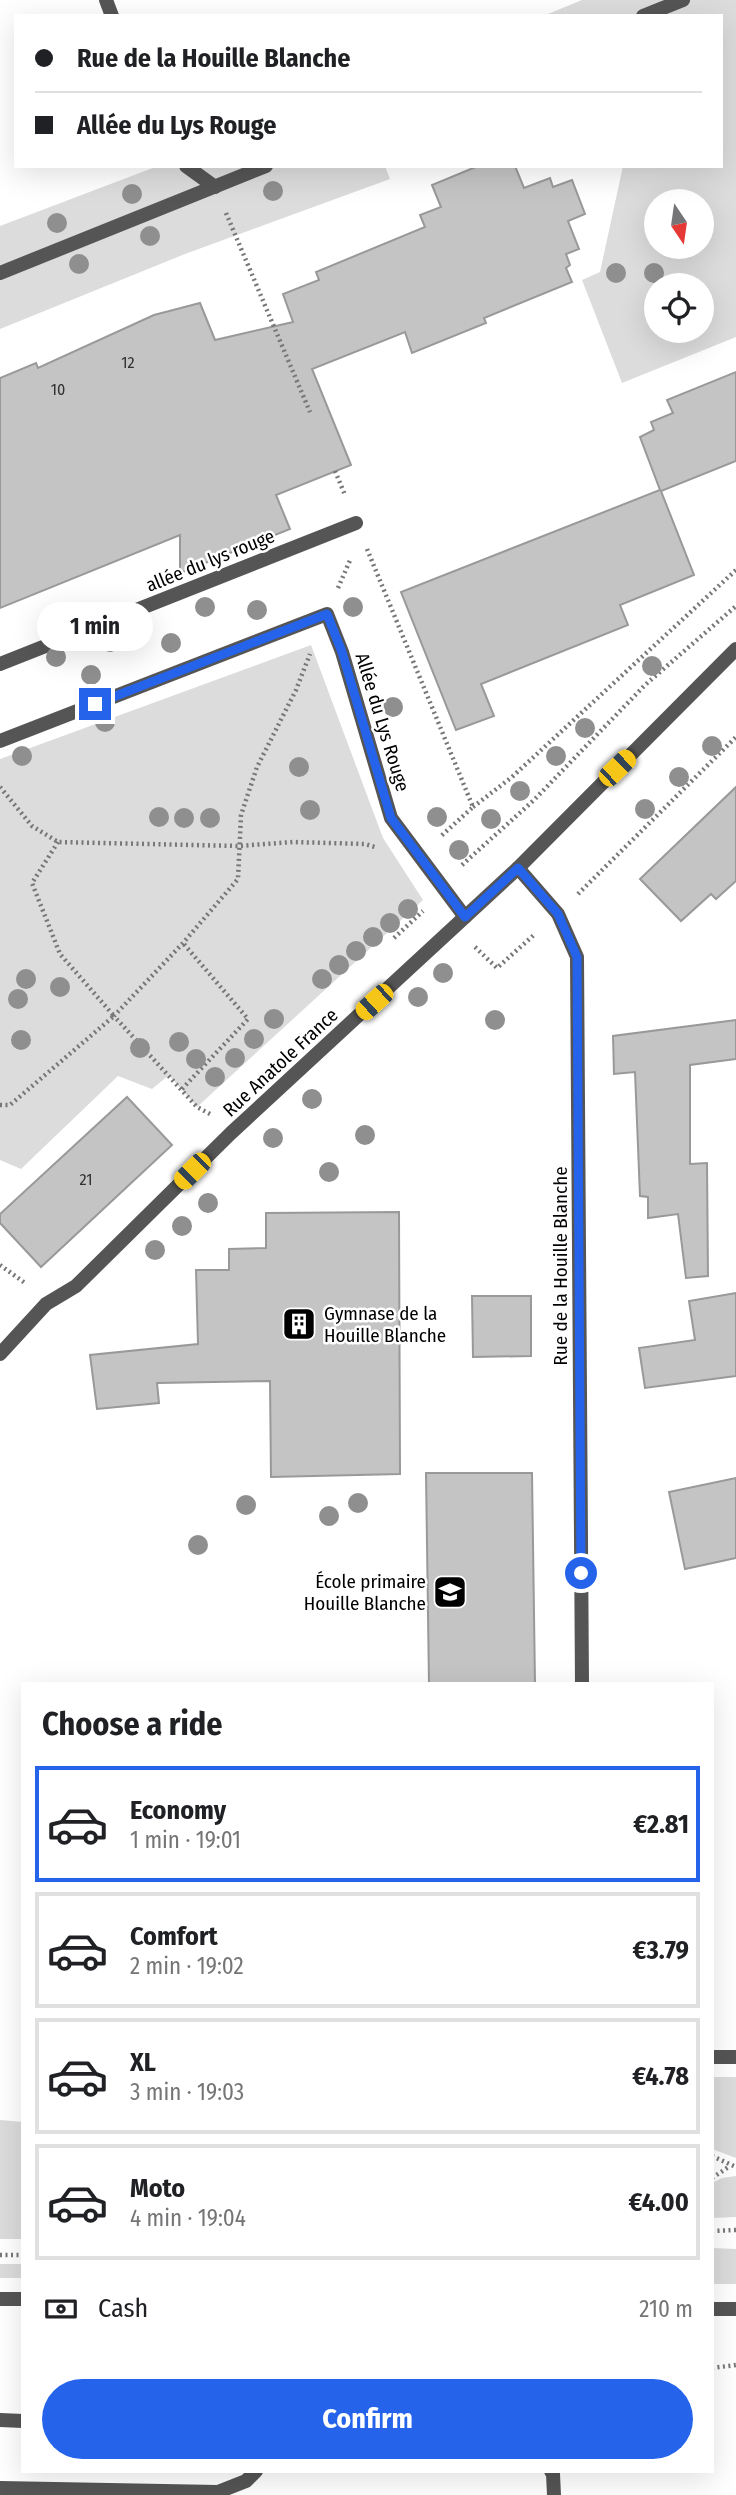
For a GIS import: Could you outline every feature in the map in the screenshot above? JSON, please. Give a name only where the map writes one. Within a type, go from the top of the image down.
[{"type":"street","points":[[648,14],[682,0]]},
{"type":"street","points":[[189,168],[215,187]]},
{"type":"street","points":[[0,273],[261,168]]},
{"type":"street","name":"allée du lys rouge","points":[[0,664],[358,529]]},
{"type":"street","points":[[0,741],[327,614]]},
{"type":"street","name":"Allée du Lys Rouge","points":[[327,614],[342,652],[391,818],[419,856],[460,922]]},
{"type":"street","name":"Rue Anatole France","points":[[0,1354],[46,1304],[76,1286],[231,1133],[518,868],[736,649]]},
{"type":"street","name":"Rue de la Houille Blanche","points":[[518,868],[558,914],[577,957],[582,1682]]},
{"type":"street","points":[[714,2057],[736,2057]]},
{"type":"street","points":[[0,2299],[21,2299]]},
{"type":"street","points":[[714,2309],[736,2309]]},
{"type":"street","points":[[0,2420],[21,2421]]},
{"type":"street","points":[[0,2488],[218,2492],[246,2481],[254,2473]]},
{"type":"street","points":[[552,2473],[554,2495]]},
{"type":"path","points":[[215,187],[310,412]]},
{"type":"path","points":[[335,471],[473,807]]},
{"type":"path","points":[[0,1105],[10,1105],[114,1016],[183,943],[238,879],[241,815],[257,767],[296,690],[358,529]]},
{"type":"path","points":[[419,856],[473,807],[512,777],[736,570]]},
{"type":"path","points":[[460,922],[497,968],[558,914],[736,737]]},
{"type":"path","points":[[0,787],[32,826],[58,842],[238,846],[293,842],[365,844],[386,850]]},
{"type":"path","points":[[58,842],[32,883],[60,954],[197,1107],[231,1133]]},
{"type":"path","points":[[182,1089],[248,1019],[183,943]]},
{"type":"path","points":[[714,2157],[734,2166]]},
{"type":"path","points":[[714,2177],[734,2166]]},
{"type":"path","points":[[714,2231],[736,2230]]},
{"type":"path","points":[[0,2255],[21,2255]]},
{"type":"path","points":[[714,2368],[736,2365]]},
{"type":"shaded area","points":[[582,0],[736,0],[736,337],[622,383],[582,280],[600,272],[623,168],[723,168],[723,14],[548,14]]},
{"type":"shaded area","points":[[153,168],[386,168],[390,179],[185,254],[0,329],[0,226]]},
{"type":"shaded area","points":[[311,645],[383,838],[423,900],[197,1107],[169,1075],[152,1089],[118,1076],[21,1169],[0,1160],[0,759]]},
{"type":"shaded area","points":[[714,2077],[736,2077],[736,2158],[714,2150]]},
{"type":"shaded area","points":[[0,2120],[21,2122],[21,2239],[0,2239]]},
{"type":"shaded area","points":[[736,2176],[736,2217],[714,2218],[714,2182]]},
{"type":"shaded area","points":[[714,2248],[736,2249],[736,2284],[714,2284]]},
{"type":"shaded area","points":[[0,2264],[21,2264],[21,2278],[0,2278]]},
{"type":"building","points":[[473,168],[516,168],[524,188],[550,178],[553,187],[572,180],[585,214],[568,221],[579,249],[566,254],[570,265],[566,268],[572,282],[484,318],[486,323],[412,353],[405,332],[312,369],[351,465],[276,495],[290,529],[180,573],[180,535],[0,608],[0,378],[36,363],[38,368],[154,315],[200,303],[215,340],[293,322],[283,294],[319,280],[316,272],[425,227],[420,215],[441,207],[432,185]]},
{"type":"building","points":[[736,372],[736,461],[661,491],[694,575],[620,605],[628,625],[481,684],[494,716],[456,730],[401,592],[660,490],[640,437],[654,430],[651,422],[673,413],[667,400]]},
{"type":"building","points":[[736,787],[736,881],[716,899],[711,894],[681,921],[640,879]]},
{"type":"building","points":[[736,1020],[736,1059],[690,1065],[690,1164],[707,1163],[708,1276],[686,1278],[678,1214],[648,1218],[648,1197],[640,1196],[635,1072],[614,1074],[613,1036]]},
{"type":"building","points":[[127,1097],[172,1145],[41,1267],[0,1223],[0,1214]]},
{"type":"building","name":"Gymnase de la Houille Blanche","points":[[399,1212],[400,1474],[271,1477],[270,1381],[157,1383],[159,1403],[97,1409],[90,1355],[198,1344],[196,1270],[229,1270],[229,1249],[266,1248],[266,1213]]},
{"type":"building","points":[[736,1293],[736,1376],[645,1388],[639,1348],[695,1340],[689,1301]]},
{"type":"building","points":[[472,1296],[531,1296],[531,1356],[473,1357]]},
{"type":"building","points":[[426,1473],[532,1473],[535,1682],[429,1682]]},
{"type":"building","points":[[736,1478],[736,1558],[685,1569],[669,1492]]},
{"type":"place","name":"Gymnase de la Houille Blanche","points":[[299,1324]]},
{"type":"place","name":"École primaire Houille Blanche","points":[[450,1592]]},
{"type":"route","points":[[95,704],[327,614],[342,652],[391,818],[447,894],[465,917],[518,868],[558,914],[577,957],[581,1573]]}]
